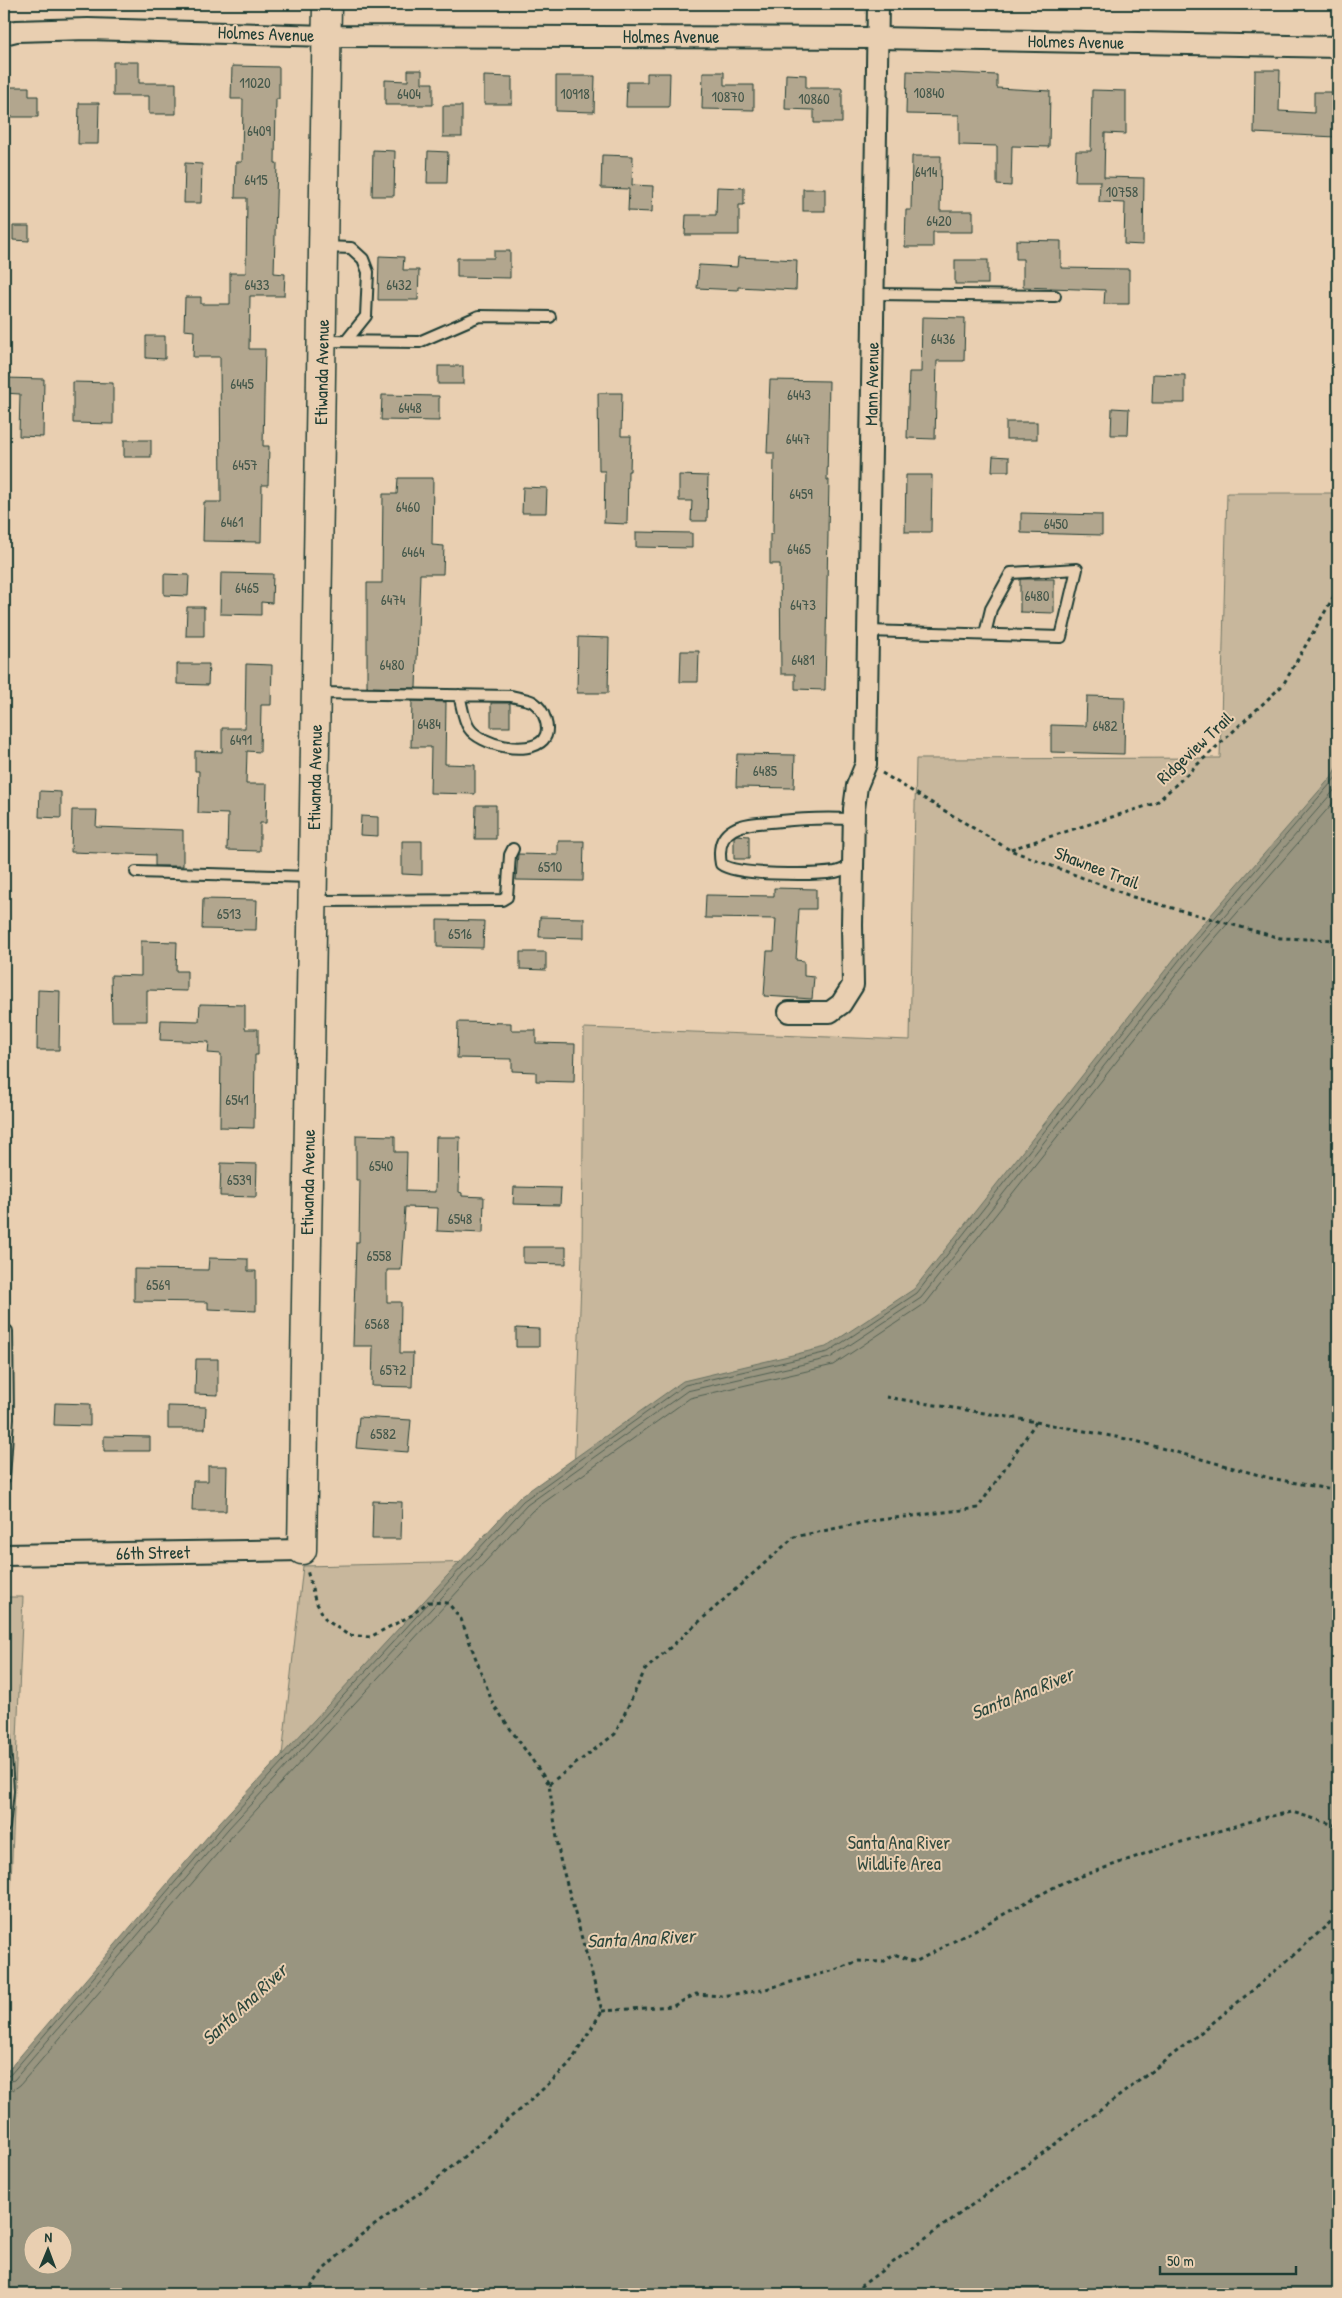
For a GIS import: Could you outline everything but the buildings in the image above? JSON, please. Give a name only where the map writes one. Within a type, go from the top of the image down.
[{"type":"street","name":"Etiwanda Avenue","points":[[302,1550],[316,692],[334,341],[324,247],[327,4]]},
{"type":"street","name":"Mann Avenue","points":[[866,764],[878,4]]},
{"type":"street","name":"Holmes Avenue","points":[[4,34],[16,31],[88,29],[327,36],[878,38],[1338,48]]},
{"type":"street","points":[[789,1012],[830,1012],[842,1004],[853,985],[854,819],[857,786],[866,764]]},
{"type":"street","name":"66th Street","points":[[4,1556],[302,1550]]},
{"type":"lane","points":[[324,247],[352,248],[363,259],[368,272],[366,316],[334,341]]},
{"type":"lane","points":[[874,294],[1055,296]]},
{"type":"lane","points":[[334,341],[419,342],[479,316],[550,317]]},
{"type":"lane","points":[[868,631],[1061,637],[1077,569],[1011,573],[991,609],[985,634]]},
{"type":"lane","points":[[316,692],[511,696],[534,702],[543,714],[547,729],[543,740],[530,747],[500,746],[482,740],[469,728],[459,695]]},
{"type":"lane","points":[[853,865],[838,872],[812,874],[742,871],[727,868],[721,864],[719,853],[723,839],[733,829],[752,822],[806,818],[854,819]]},
{"type":"lane","points":[[136,872],[313,889],[502,900],[507,897],[510,854],[513,848]]},
{"type":"lane","points":[[4,1479],[8,1418],[7,1330]]},
{"type":"lane","points":[[4,1728],[8,1791],[4,1827]]},
{"type":"path","name":"Ridgeview Trail","points":[[1010,850],[1156,803],[1283,685],[1338,589]]},
{"type":"path","name":"Shawnee Trail","points":[[866,764],[1010,850],[1133,897],[1280,938],[1338,940]]},
{"type":"path","points":[[886,1397],[1132,1440],[1270,1478],[1338,1491]]},
{"type":"path","points":[[549,1784],[615,1734],[645,1670],[794,1537],[871,1521],[978,1508],[1036,1422]]},
{"type":"path","points":[[302,1550],[316,1600],[326,1620],[348,1635],[370,1636],[412,1615],[428,1602],[448,1603],[462,1619],[493,1704],[549,1784],[560,1859],[602,2011],[569,2065],[531,2100],[430,2184],[361,2235],[324,2269],[306,2294]]},
{"type":"path","points":[[602,2011],[673,2006],[696,1994],[722,1996],[762,1990],[835,1970],[858,1960],[883,1962],[894,1954],[915,1962],[1062,1883],[1161,1848],[1262,1818],[1292,1812],[1338,1826]]},
{"type":"path","points":[[856,2294],[861,2286],[1125,2092],[1273,1975],[1336,1917]]},
{"type":"green space","name":"Santa Ana River","points":[[1227,493],[1338,493],[1338,2294],[88,2294],[240,2135],[303,1566],[571,1560],[582,1253],[584,1028],[910,1040],[916,759],[1220,758]]},
{"type":"green space","points":[[4,1597],[23,1597],[4,2047]]},
{"type":"water","name":"Santa Ana River","points":[[1338,764],[1338,2294],[4,2294],[4,2075],[220,1822],[520,1497],[683,1381],[826,1347],[914,1289],[1189,940],[1332,776]]},
{"type":"park label","name":"Santa Ana River Wildlife Area","points":[[899,1854]]}]
